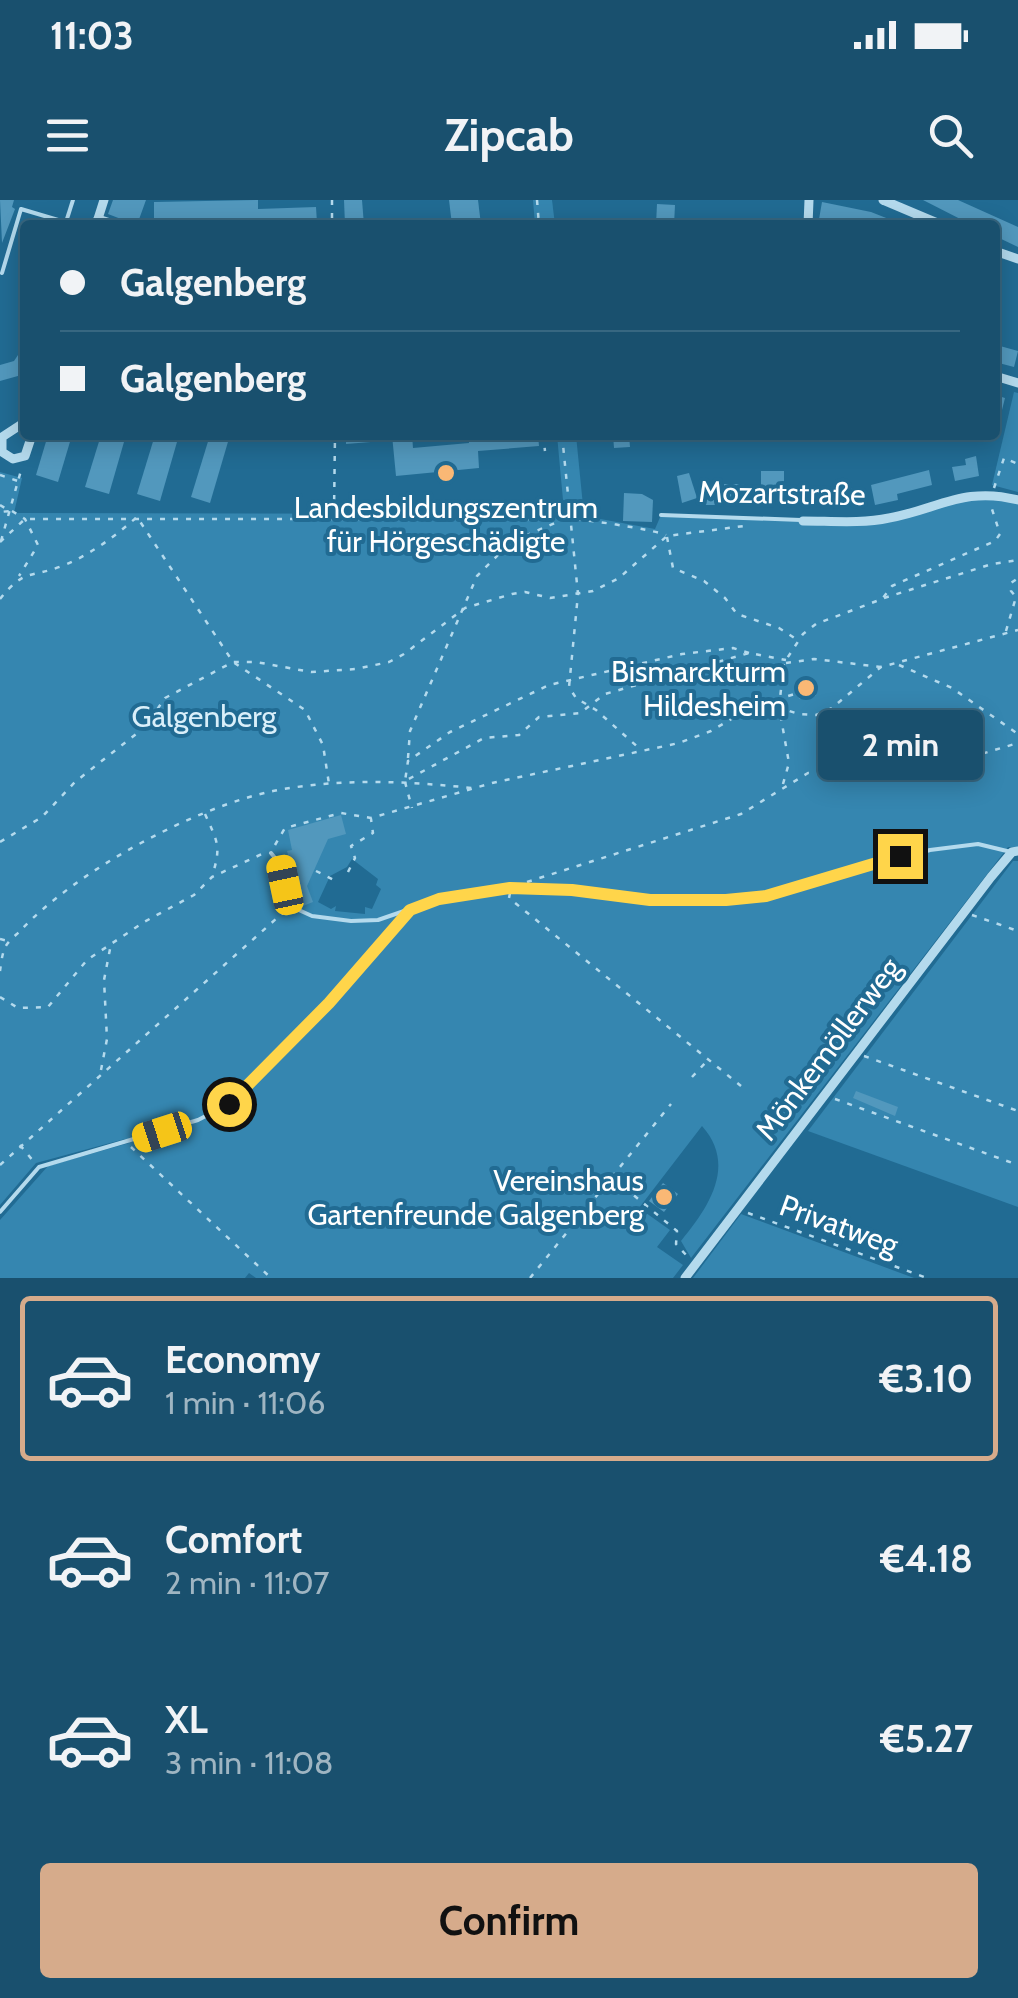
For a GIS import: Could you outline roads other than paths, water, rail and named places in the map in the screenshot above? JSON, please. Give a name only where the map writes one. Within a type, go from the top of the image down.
[{"type":"street","points":[[883,200],[930,220]]},
{"type":"street","points":[[20,425],[8,431],[0,444],[7,457],[25,456],[30,440]]},
{"type":"street","name":"Mozartstraße","points":[[803,521],[876,521],[938,502],[993,493],[1018,500]]},
{"type":"street","name":"Mönkemöllerweg","points":[[685,1278],[963,912],[1015,852]]},
{"type":"lane","points":[[2,273],[22,209],[59,220]]},
{"type":"lane","name":"Mozartstraße","points":[[661,515],[803,521]]},
{"type":"lane","points":[[271,853],[280,864],[290,906],[312,916],[352,922],[378,920],[439,899],[510,888],[572,890],[650,900],[766,896],[930,850],[978,844],[1015,852]]},
{"type":"lane","points":[[0,1212],[39,1168],[198,1120],[229,1104],[329,1003],[410,910]]},
{"type":"place","name":"Landesbildungszentrum für Hörgeschädigte","points":[[446,473]]},
{"type":"place","name":"Bismarckturm Hildesheim","points":[[806,688]]},
{"type":"place","name":"Vereinshaus Gartenfreunde Galgenberg","points":[[664,1197]]},
{"type":"park label","name":"Galgenberg","points":[[204,716]]}]
